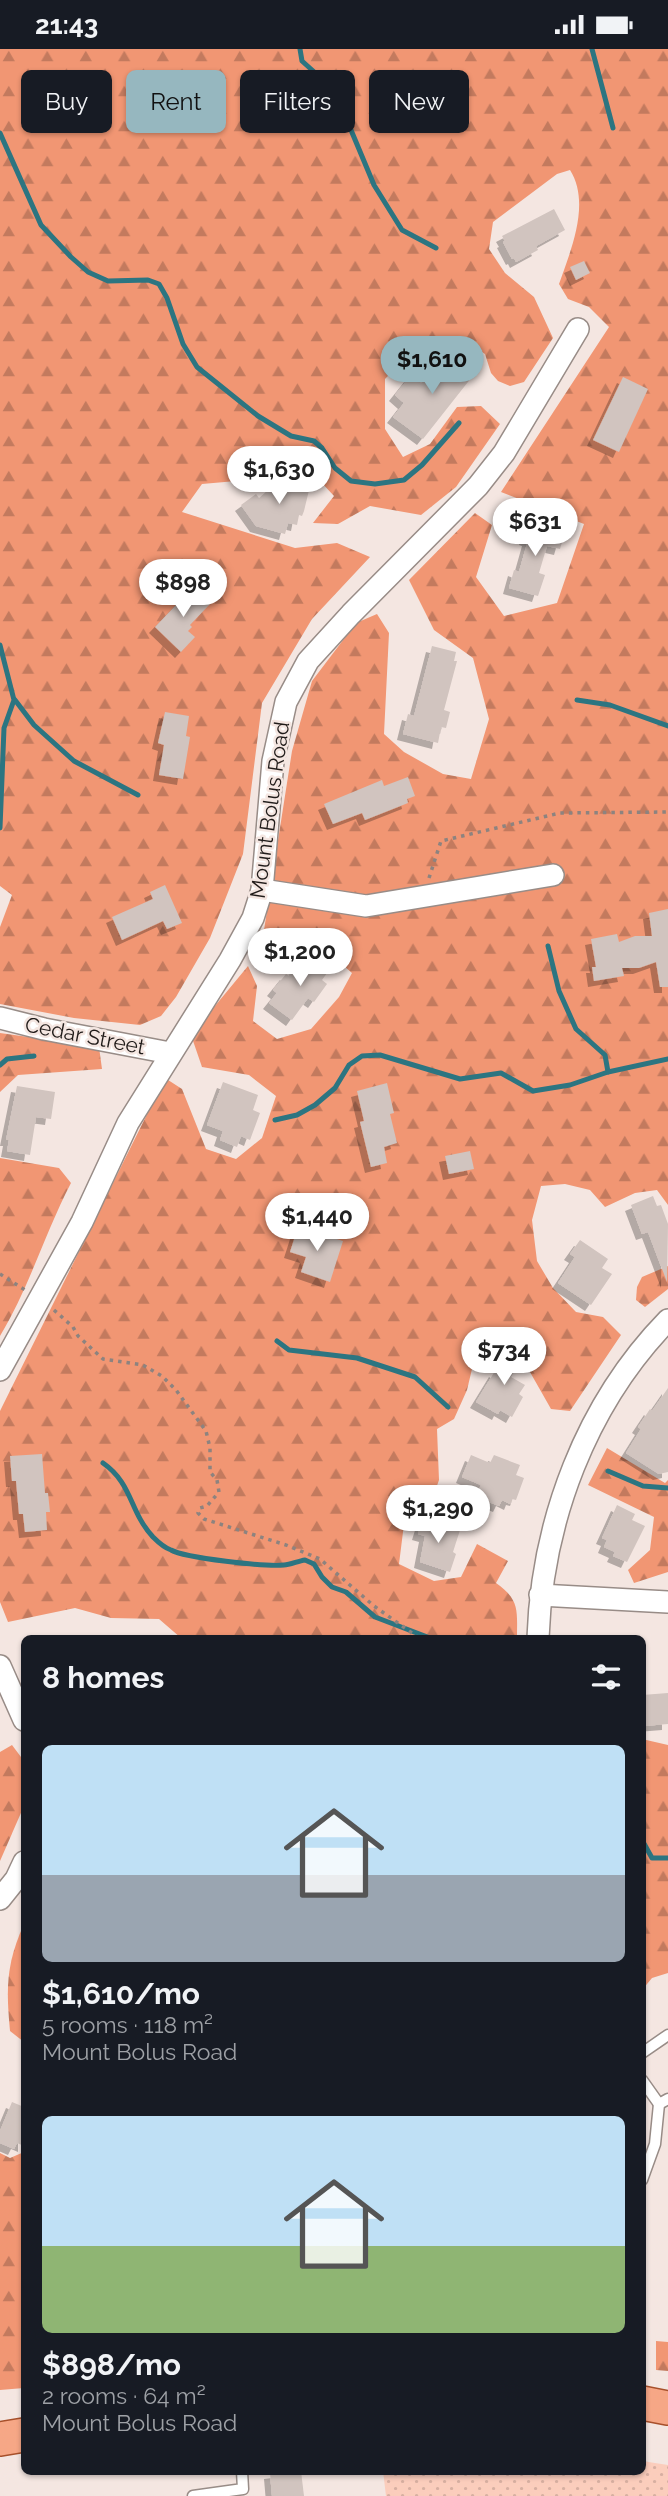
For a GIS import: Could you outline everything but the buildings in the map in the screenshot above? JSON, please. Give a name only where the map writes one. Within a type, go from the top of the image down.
[{"type":"main road","points":[[646,2404],[668,2407]]},
{"type":"main road","points":[[0,2439],[21,2436]]},
{"type":"street","name":"Mount Bolus Road","points":[[0,1370],[82,1222],[128,1123],[236,950],[253,918],[262,890],[273,761],[286,702],[308,661],[478,486],[503,453],[579,329]]},
{"type":"street","points":[[262,890],[366,906],[553,875]]},
{"type":"street","name":"Cedar Street","points":[[0,1018],[170,1053]]},
{"type":"street","points":[[538,1635],[540,1595],[548,1545],[562,1498],[581,1450],[611,1391],[653,1335],[668,1320]]},
{"type":"street","points":[[540,1595],[668,1602]]},
{"type":"street","points":[[0,1666],[21,1713]]},
{"type":"street","points":[[0,1899],[16,1879],[21,1868]]},
{"type":"lane","points":[[646,2050],[668,2035]]},
{"type":"lane","points":[[646,2084],[664,2102],[655,2144],[646,2169]]},
{"type":"lane","points":[[655,2144],[668,2148]]},
{"type":"lane","points":[[193,2496],[243,2489],[242,2475]]},
{"type":"path","points":[[423,897],[441,841],[560,813],[668,813]]},
{"type":"path","points":[[0,1274],[40,1299],[73,1327],[78,1336],[103,1359],[143,1365],[162,1375],[182,1396],[201,1422],[210,1448],[210,1472],[219,1486],[219,1492],[207,1506],[200,1508],[198,1513],[204,1519],[286,1545],[320,1559],[374,1606],[415,1635]]},
{"type":"green space","points":[[0,49],[668,49],[668,1205],[657,1190],[635,1193],[605,1207],[590,1190],[565,1184],[541,1186],[532,1220],[537,1261],[553,1288],[576,1312],[603,1317],[621,1335],[570,1411],[551,1409],[526,1365],[503,1343],[477,1348],[467,1390],[454,1419],[437,1429],[439,1480],[431,1503],[405,1516],[399,1564],[434,1581],[461,1577],[477,1544],[508,1561],[496,1583],[516,1606],[517,1635],[178,1635],[159,1619],[111,1618],[75,1608],[8,1622],[0,1602],[0,1411],[165,1078],[182,1089],[206,1149],[236,1159],[262,1138],[276,1096],[249,1075],[202,1067],[191,1035],[248,966],[257,986],[253,1021],[277,1039],[311,1029],[339,997],[352,973],[316,942],[264,930],[292,751],[312,681],[356,623],[377,614],[389,633],[384,734],[404,752],[443,774],[471,779],[489,719],[473,658],[434,630],[409,580],[475,513],[492,525],[476,577],[504,616],[557,603],[584,524],[501,492],[609,327],[589,307],[568,299],[559,284],[569,256],[579,212],[576,183],[570,170],[557,174],[493,222],[489,249],[505,273],[534,297],[553,338],[524,382],[510,386],[498,381],[491,373],[485,354],[466,341],[442,344],[408,355],[385,379],[385,429],[403,457],[430,444],[457,407],[481,406],[500,424],[456,487],[421,515],[370,506],[338,524],[313,523],[334,496],[306,466],[260,479],[202,484],[182,512],[295,548],[337,543],[370,557],[312,619],[262,703],[243,854],[210,938],[176,997],[161,1016],[140,1025],[74,1018],[0,1004],[0,927],[12,895],[0,886]]},
{"type":"green space","points":[[0,1033],[99,1047],[102,1069],[18,1075],[0,1092]]},
{"type":"green space","points":[[0,1158],[59,1168],[71,1183],[20,1299],[0,1336]]},
{"type":"green space","points":[[668,1266],[668,1289],[645,1307],[636,1300],[637,1287],[642,1277]]},
{"type":"green space","points":[[607,1448],[665,1483],[668,1480],[668,1572],[634,1583],[628,1570],[650,1550],[654,1517],[588,1485]]},
{"type":"green space","points":[[646,1740],[668,1745],[668,1973],[652,1978],[646,1985]]},
{"type":"green space","points":[[12,1745],[21,1757],[21,1813],[0,1861],[0,1752]]},
{"type":"green space","points":[[21,1932],[21,2040],[10,2031],[8,1989],[14,1952]]},
{"type":"green space","points":[[0,2153],[10,2158],[21,2153],[21,2388],[0,2390]]},
{"type":"green space","points":[[656,2341],[668,2342],[668,2371],[656,2370]]},
{"type":"shaded area","points":[[646,2462],[668,2465],[668,2496],[386,2496],[383,2475],[646,2475]]},
{"type":"waterway","points":[[300,49],[302,61],[343,98],[351,130],[374,185],[402,230],[436,248]]},
{"type":"waterway","points":[[592,49],[613,128]]},
{"type":"waterway","points":[[0,133],[41,225],[71,257],[88,272],[108,281],[148,280],[159,284],[167,298],[183,344],[197,367],[258,416],[291,436],[314,441],[335,468],[351,481],[375,484],[404,480],[422,465],[459,423]]},
{"type":"waterway","points":[[0,645],[14,700],[4,728],[0,828]]},
{"type":"waterway","points":[[15,700],[34,725],[74,761],[138,795]]},
{"type":"waterway","points":[[577,700],[610,705],[668,726]]},
{"type":"waterway","points":[[548,946],[559,991],[576,1029],[605,1055],[608,1072]]},
{"type":"waterway","points":[[275,1120],[297,1115],[315,1105],[335,1088],[349,1065],[362,1056],[380,1055],[460,1079],[501,1073],[533,1091],[570,1085],[608,1072],[668,1059]]},
{"type":"waterway","points":[[0,1065],[7,1059],[34,1056]]},
{"type":"waterway","points":[[277,1341],[289,1350],[357,1358],[415,1377],[448,1407]]},
{"type":"waterway","points":[[103,1463],[113,1471],[126,1489],[145,1527],[166,1548],[192,1556],[244,1563],[284,1565],[305,1560],[314,1564],[332,1587],[346,1592],[375,1617],[422,1635]]},
{"type":"waterway","points":[[608,1471],[643,1486],[668,1488]]},
{"type":"waterway","points":[[646,1847],[652,1858],[668,1858]]}]
